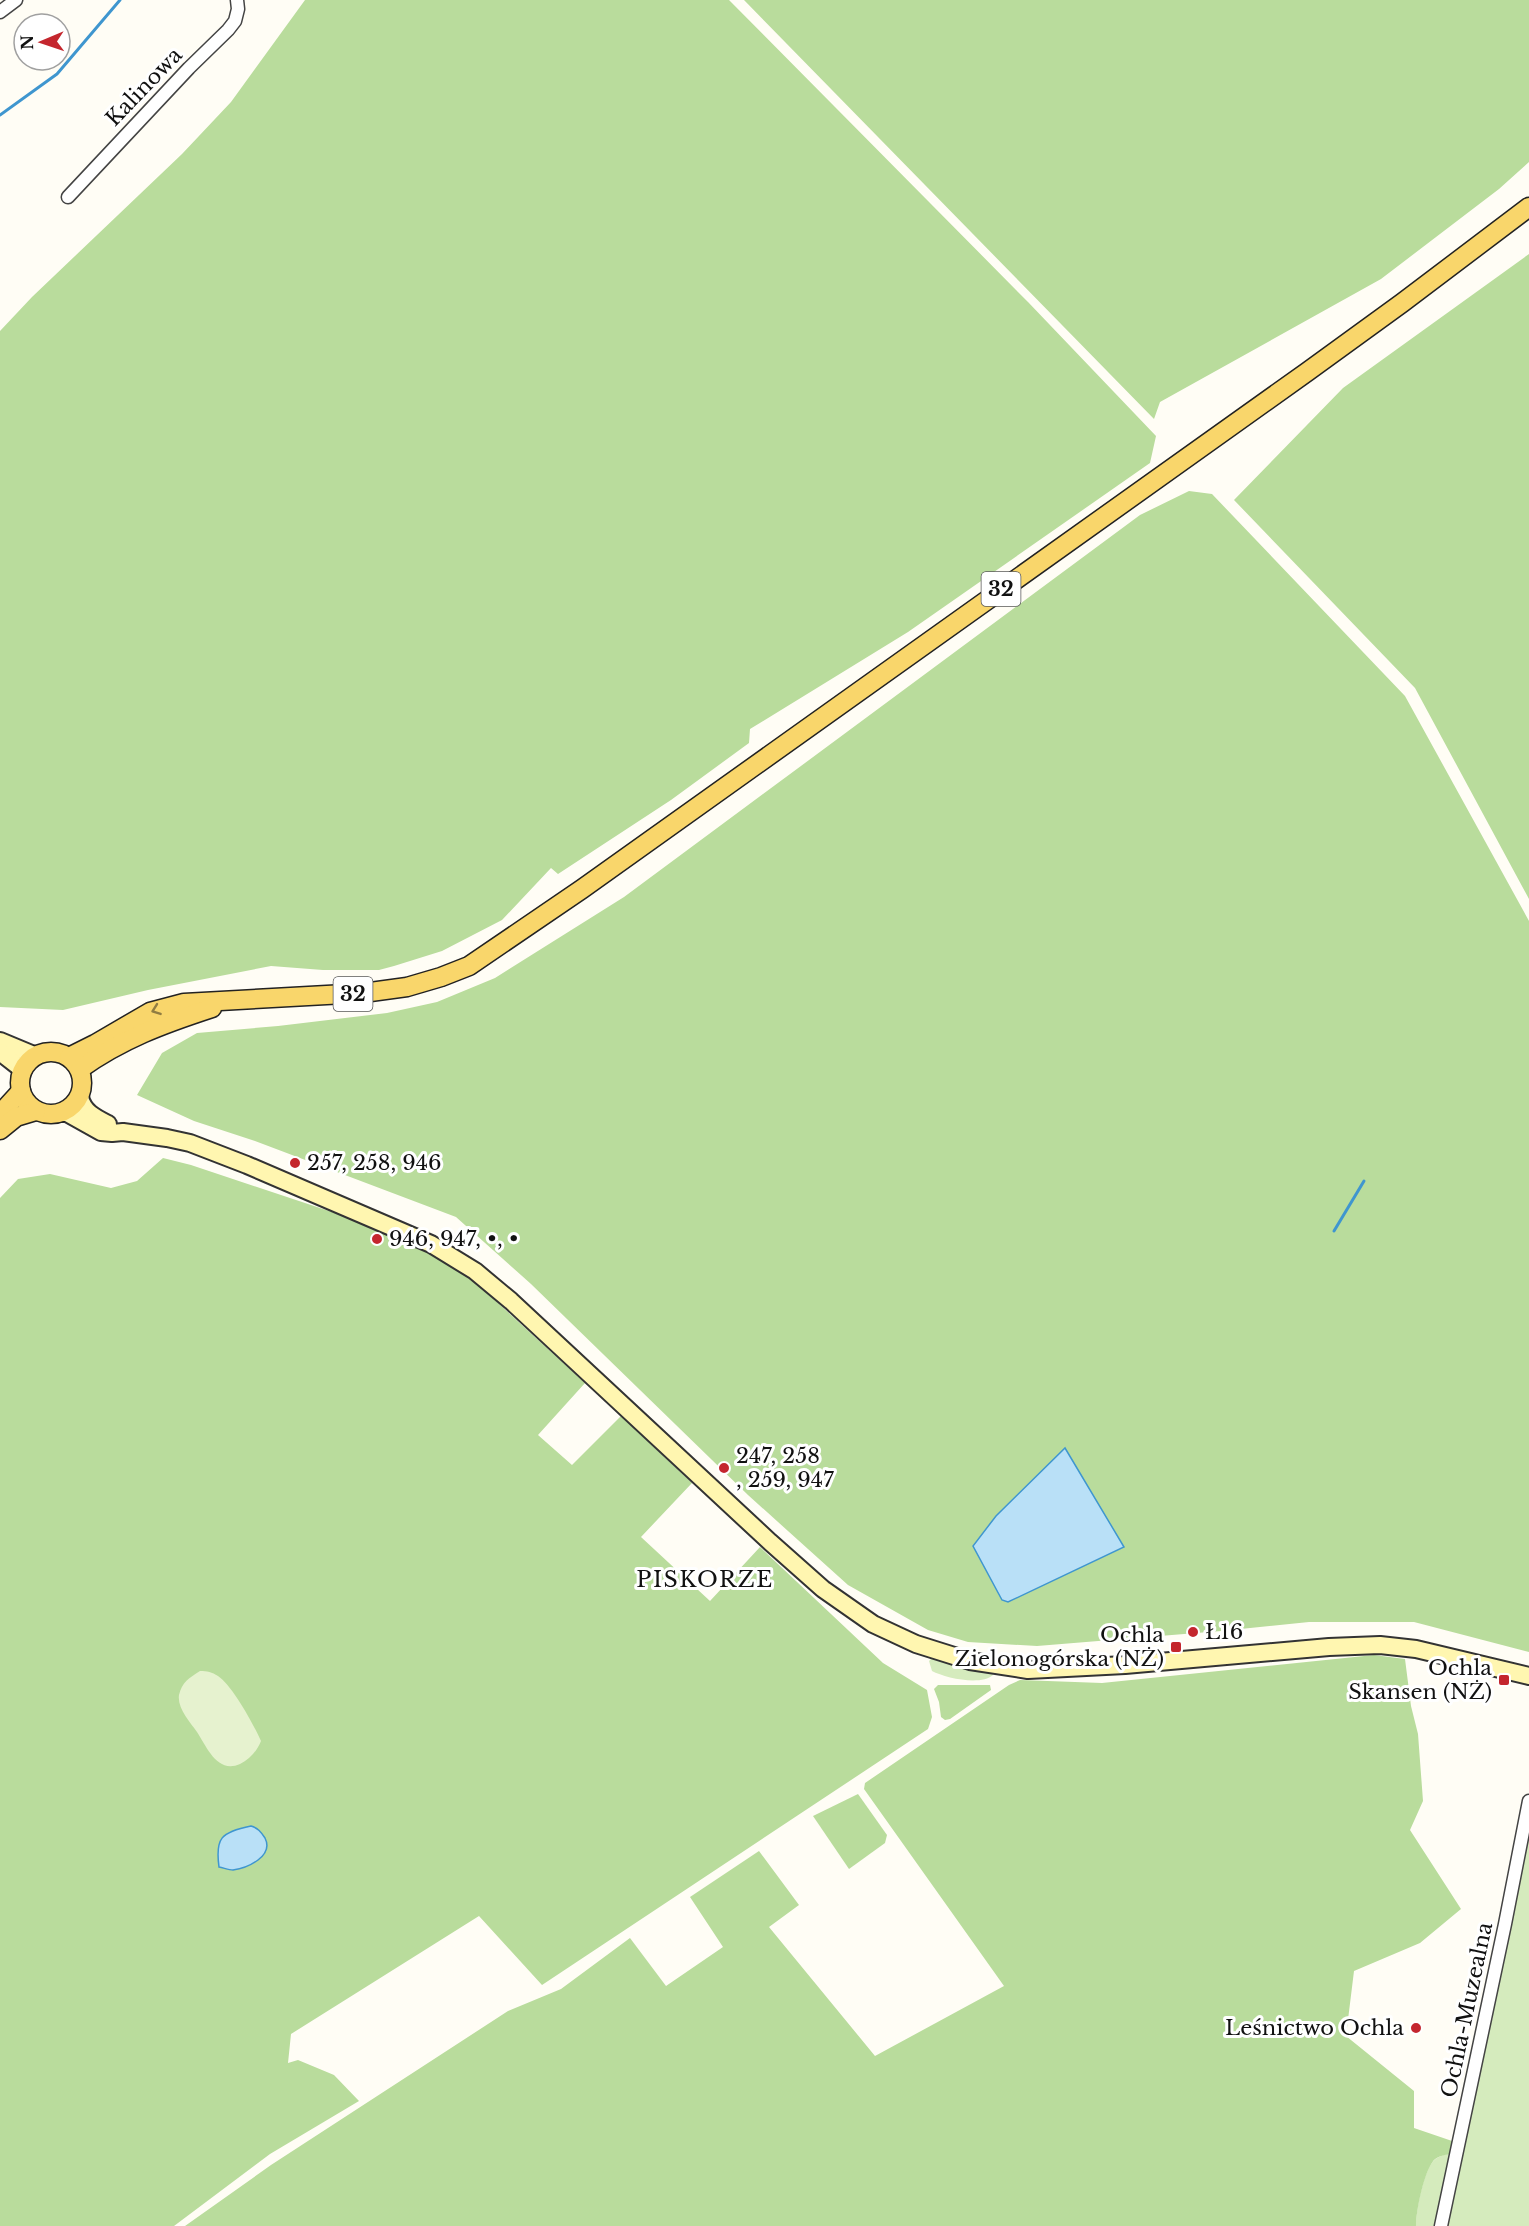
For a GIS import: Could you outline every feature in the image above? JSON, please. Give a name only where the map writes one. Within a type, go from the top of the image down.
[{"type":"main road","name":"32","points":[[74,1063],[97,1057],[147,1030],[234,1001],[363,993],[407,987],[469,966],[592,882],[1307,372],[1529,207]]},
{"type":"main road","points":[[0,1130],[16,1117],[36,1111],[48,1114],[69,1110],[80,1096],[82,1078],[74,1063],[52,1052],[36,1056],[23,1070],[21,1091],[24,1099],[36,1111]]},
{"type":"main road","points":[[0,1114],[21,1091]]},
{"type":"street","points":[[0,12],[16,0]]},
{"type":"street","name":"Kalinowa","points":[[68,197],[189,68],[228,30],[235,21],[238,9],[237,0]]},
{"type":"street","points":[[0,1041],[36,1056]]},
{"type":"street","points":[[0,1052],[23,1070]]},
{"type":"street","points":[[80,1096],[81,1105],[87,1111],[123,1132]]},
{"type":"street","points":[[61,1113],[67,1113],[101,1132],[112,1134],[123,1132],[167,1138],[214,1152],[431,1244],[475,1271],[511,1301],[823,1589],[866,1619],[916,1644],[970,1661],[1028,1670],[1125,1665],[1329,1647],[1380,1645],[1416,1649],[1529,1676]]},
{"type":"street","name":"Ochla-Muzealna","points":[[1441,2226],[1501,1947],[1529,1801]]},
{"type":"green space","points":[[305,0],[729,0],[1028,302],[1156,436],[1150,463],[908,632],[750,729],[749,743],[671,800],[558,874],[551,868],[502,920],[442,951],[379,970],[323,970],[271,966],[148,990],[63,1010],[0,1007],[0,331],[32,297],[182,154],[231,102]]},
{"type":"green space","points":[[744,0],[1529,0],[1529,162],[1499,189],[1381,279],[1160,402],[1154,419]]},
{"type":"green space","points":[[1529,254],[1529,899],[1415,688],[1234,500],[1343,388]]},
{"type":"green space","points":[[1189,491],[1212,494],[1405,696],[1529,921],[1529,1652],[1414,1622],[1309,1622],[1037,1646],[968,1642],[928,1630],[848,1585],[748,1495],[531,1284],[456,1217],[255,1141],[194,1121],[137,1095],[162,1053],[197,1033],[387,1013],[437,1002],[495,978],[624,897],[1140,515]]},
{"type":"green space","points":[[163,1158],[191,1165],[437,1247],[585,1383],[538,1435],[572,1465],[621,1416],[692,1483],[641,1537],[710,1601],[760,1547],[883,1663],[927,1690],[932,1717],[928,1729],[542,1985],[479,1916],[291,2034],[288,2063],[298,2060],[334,2075],[359,2101],[270,2154],[174,2226],[0,2226],[0,1198],[18,1179],[50,1174],[111,1188],[137,1181]]},
{"type":"green space","points":[[1374,1655],[1405,1659],[1411,1706],[1418,1734],[1423,1801],[1410,1830],[1461,1909],[1420,1943],[1354,1971],[1346,2036],[1414,2091],[1414,2128],[1455,2142],[1452,2153],[1434,2160],[1430,2165],[1421,2192],[1416,2226],[185,2226],[271,2165],[508,2011],[561,1989],[630,1938],[666,1986],[723,1947],[690,1897],[759,1851],[799,1905],[769,1927],[875,2056],[1004,1986],[864,1789],[865,1783],[1009,1685],[1020,1680],[1102,1683]]},
{"type":"green space","points":[[933,1657],[991,1670],[993,1675],[980,1680],[963,1680],[945,1676],[932,1671],[929,1661]]},
{"type":"green space","points":[[200,1671],[214,1674],[224,1681],[242,1706],[261,1741],[253,1754],[240,1764],[232,1766],[219,1762],[182,1710],[179,1695],[182,1687],[189,1678]]},
{"type":"green space","points":[[938,1685],[990,1685],[991,1690],[950,1719],[945,1720],[941,1717],[934,1689]]},
{"type":"green space","points":[[858,1794],[887,1835],[885,1843],[849,1869],[813,1816]]},
{"type":"green space","points":[[1529,1834],[1529,2226],[1416,2226],[1419,2200],[1428,2169],[1437,2158],[1456,2151],[1488,2028],[1493,2018],[1491,2013]]},
{"type":"water","points":[[1065,1448],[1124,1547],[1008,1602],[1002,1600],[973,1546],[996,1516]]},
{"type":"water","points":[[251,1826],[259,1830],[265,1838],[267,1844],[263,1856],[239,1869],[219,1867],[218,1849],[222,1838],[233,1831]]},
{"type":"waterway","points":[[0,115],[57,74],[120,0]]},
{"type":"waterway","points":[[1334,1231],[1364,1181]]},
{"type":"place","name":"257, 258, 946","points":[[295,1163]]},
{"type":"place","name":"946, 947, •, •","points":[[377,1239]]},
{"type":"place","name":"247, 258 , 259, 947","points":[[724,1468]]},
{"type":"place","name":"Ł16","points":[[1193,1632]]},
{"type":"place","name":"Ochla Zielonogórska (NŻ)","points":[[1176,1647]]},
{"type":"place","name":"Ochla Skansen (NŻ)","points":[[1504,1680]]},
{"type":"place","name":"Leśnictwo Ochla","points":[[1416,2028]]},
{"type":"district","name":"PISKORZE","points":[[705,1579]]}]
